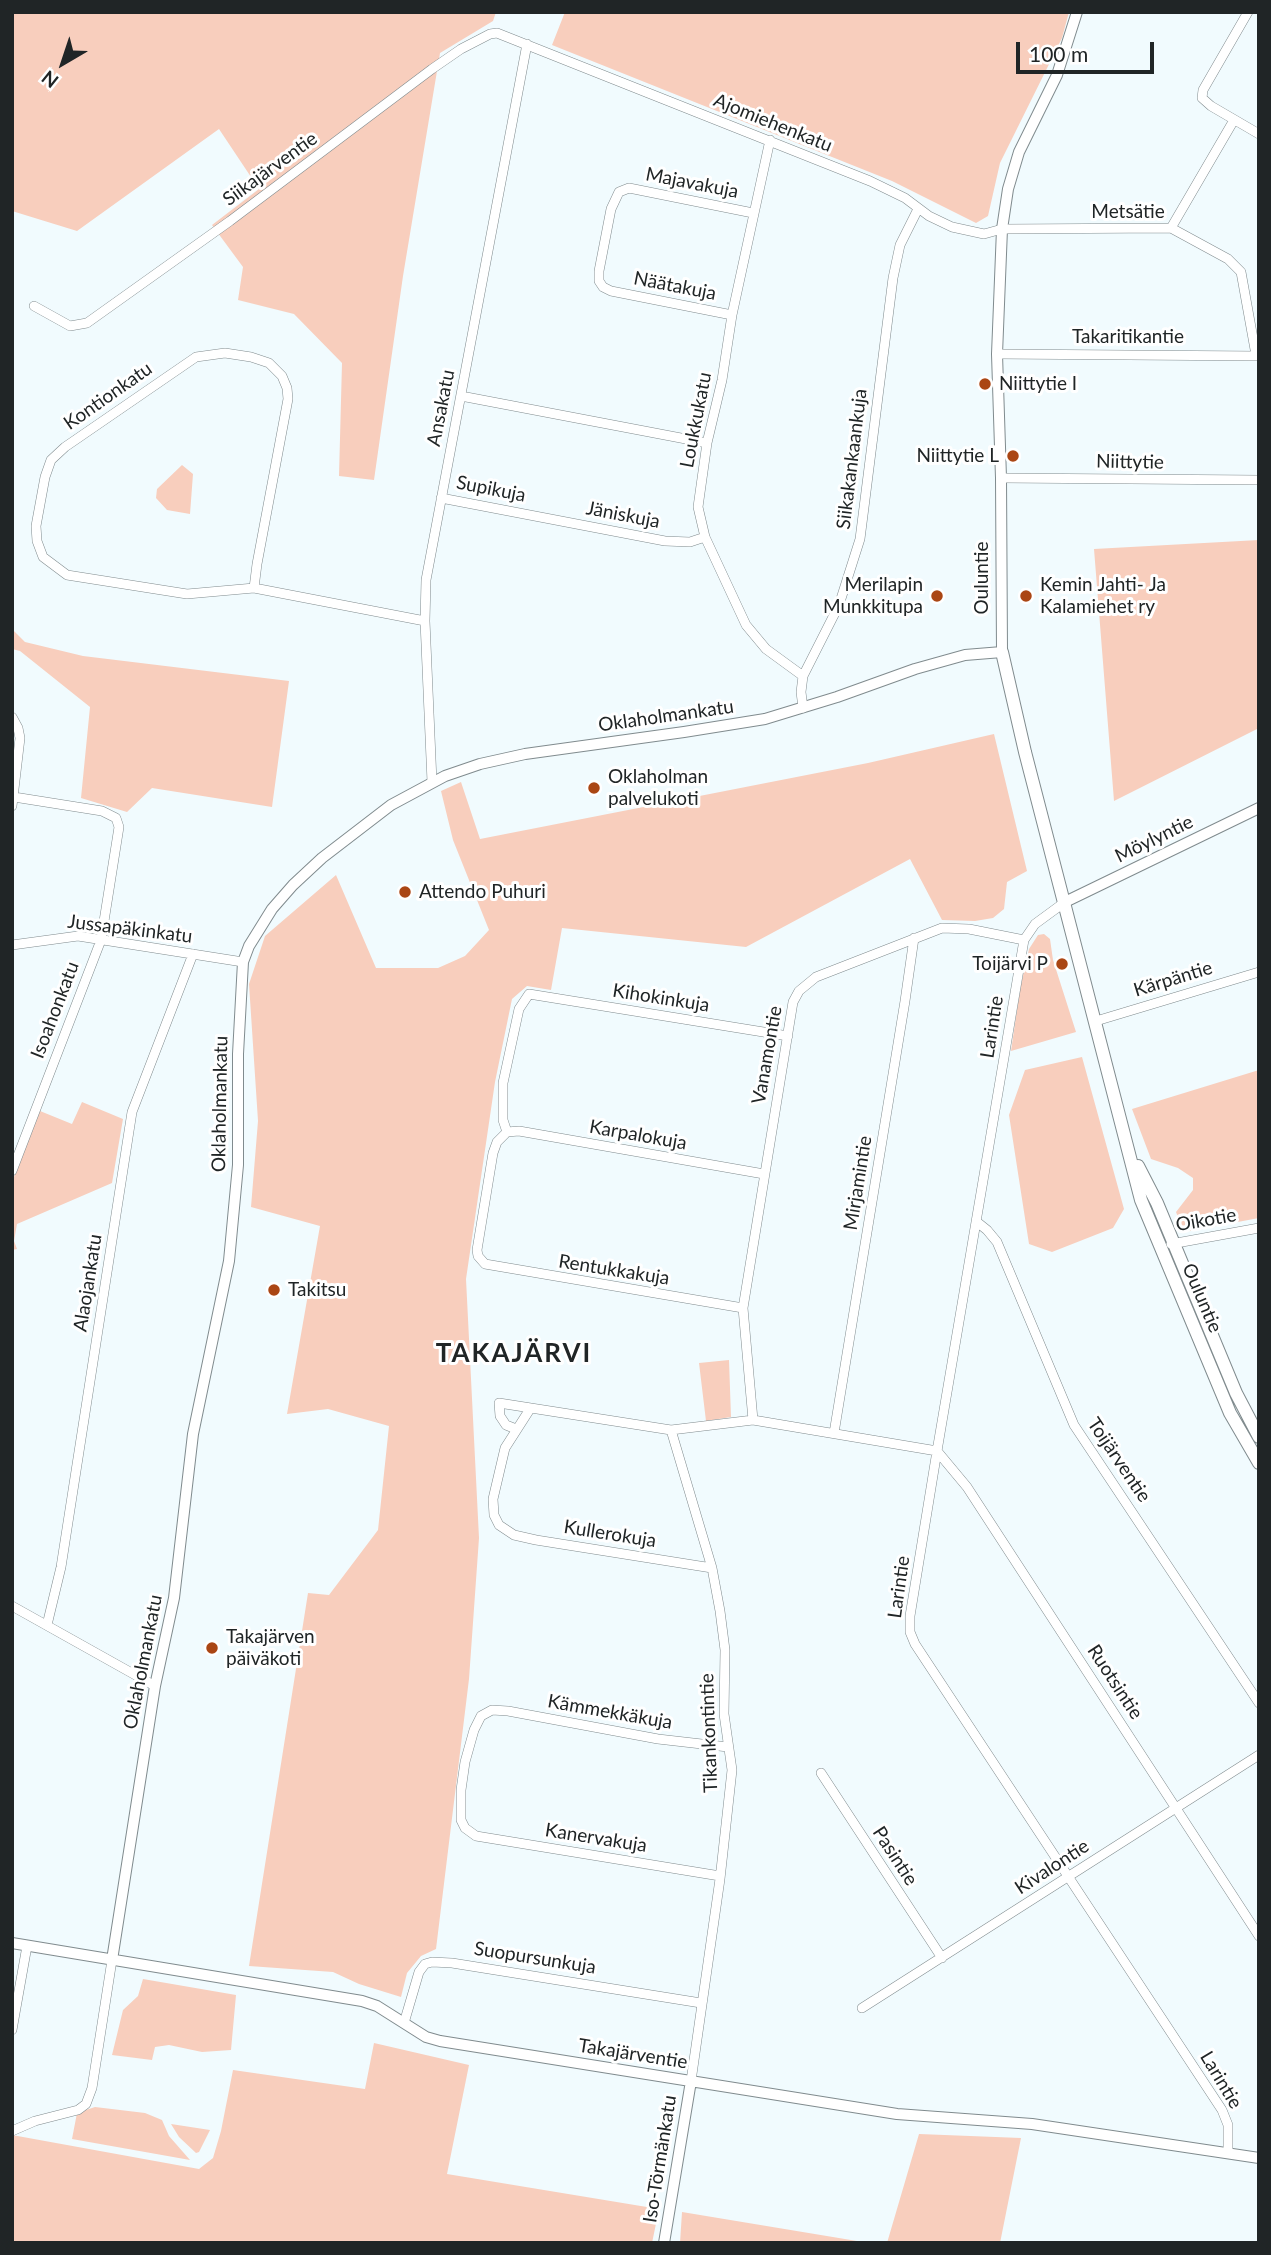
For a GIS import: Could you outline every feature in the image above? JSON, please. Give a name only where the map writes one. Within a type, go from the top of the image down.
[{"type":"main road","name":"Ouluntie","points":[[1002,652],[1025,752],[1141,1200],[1230,1413],[1259,1462]]},
{"type":"main road","name":"Ouluntie","points":[[1127,1142],[1174,1243],[1236,1393],[1259,1437]]},
{"type":"street","name":"Ouluntie","points":[[1002,652],[997,354],[1002,229],[1008,189],[1019,152],[1057,75],[1077,12]]},
{"type":"street","points":[[1248,12],[1203,90],[1202,97],[1211,106],[1259,134]]},
{"type":"street","name":"Siikajärventie","points":[[34,306],[70,326],[87,323],[230,221],[461,49],[494,33],[527,44]]},
{"type":"street","name":"Ajomiehenkatu","points":[[527,44],[770,139],[887,189],[952,227],[990,234],[1002,229]]},
{"type":"street","name":"Ansakatu","points":[[432,782],[425,621],[426,580],[527,44]]},
{"type":"street","points":[[1171,228],[1234,120]]},
{"type":"street","name":"Loukkukatu","points":[[770,139],[732,315],[698,507],[705,537],[736,606],[752,634],[766,649],[803,676]]},
{"type":"street","name":"Majavakuja","points":[[611,291],[601,285],[599,271],[613,203],[624,189],[753,213]]},
{"type":"street","name":"Siikakankaankuja","points":[[803,708],[803,676],[839,605],[860,539],[893,278],[900,245],[918,209]]},
{"type":"street","name":"Metsätie","points":[[1002,229],[1171,228],[1228,259],[1241,272],[1257,356]]},
{"type":"street","name":"Näätakuja","points":[[611,291],[732,315]]},
{"type":"street","name":"Kontionkatu","points":[[254,588],[288,399],[282,376],[269,363],[225,353],[196,357],[65,447],[51,460],[44,477],[36,526],[37,541],[43,557],[61,572],[74,578],[175,593],[254,588],[425,621]]},
{"type":"street","name":"Takaritikantie","points":[[997,354],[1257,356]]},
{"type":"street","points":[[461,396],[708,443]]},
{"type":"street","name":"Niittytie","points":[[1001,478],[1259,480]]},
{"type":"street","name":"Supikuja","points":[[441,498],[535,516]]},
{"type":"street","name":"Jäniskuja","points":[[535,516],[665,541],[690,542],[705,537]]},
{"type":"street","name":"Oklaholmankatu","points":[[12,2131],[35,2121],[83,2108],[92,2088],[155,1686],[174,1598],[193,1434],[229,1261],[238,1165],[237,1054],[243,962],[261,925],[293,885],[374,817],[432,782],[480,764],[525,754],[684,733],[765,719],[915,669],[965,655],[1002,652]]},
{"type":"street","points":[[12,718],[18,727],[20,738],[13,801]]},
{"type":"street","name":"Isoahonkatu","points":[[12,1171],[101,940],[118,831],[118,820],[102,811],[13,801]]},
{"type":"street","name":"Möylyntie","points":[[1065,902],[1259,808]]},
{"type":"street","points":[[1024,940],[1035,923],[1065,902]]},
{"type":"street","name":"Vanamontie","points":[[753,1420],[743,1308],[793,1002],[806,983],[816,977],[942,928],[958,927],[1024,940]]},
{"type":"street","name":"Jussapäkinkatu","points":[[12,945],[67,936],[243,962]]},
{"type":"street","name":"Mirjamintie","points":[[834,1433],[914,938]]},
{"type":"street","name":"Larintie","points":[[1024,940],[910,1616],[912,1638],[1222,2110],[1228,2125],[1228,2153]]},
{"type":"street","name":"Alaojankatu","points":[[47,1625],[61,1567],[132,1112],[193,954]]},
{"type":"street","name":"Kärpäntie","points":[[1096,1021],[1259,972]]},
{"type":"street","name":"Kihokinkuja","points":[[507,1132],[503,1121],[503,1083],[519,1009],[529,994],[788,1036]]},
{"type":"street","name":"Karpalokuja","points":[[507,1132],[528,1133],[764,1174]]},
{"type":"street","name":"Rentukkakuja","points":[[507,1132],[498,1139],[493,1153],[477,1250],[482,1262],[491,1267],[743,1308]]},
{"type":"street","name":"Toijärventie","points":[[977,1222],[997,1242],[1074,1425],[1259,1703]]},
{"type":"street","name":"Oikotie","points":[[1160,1247],[1259,1228]]},
{"type":"street","points":[[530,1409],[516,1429],[506,1425],[500,1416],[499,1403],[671,1430],[753,1420],[937,1451]]},
{"type":"street","name":"Kullerokuja","points":[[516,1429],[505,1448],[493,1499],[495,1519],[505,1530],[536,1540],[712,1568]]},
{"type":"street","name":"Tikankontintie","points":[[671,1430],[712,1568],[723,1631],[724,1714],[732,1770],[691,2081]]},
{"type":"street","name":"Ruotsintie","points":[[937,1451],[959,1476],[1259,1936]]},
{"type":"street","points":[[12,1606],[155,1686]]},
{"type":"street","name":"Kämmekkäkuja","points":[[468,1832],[462,1825],[460,1809],[465,1762],[474,1730],[486,1711],[509,1711],[645,1737],[728,1747]]},
{"type":"street","name":"Kivalontie","points":[[862,2008],[1259,1755]]},
{"type":"street","name":"Pasintie","points":[[821,1773],[942,1958]]},
{"type":"street","name":"Kanervakuja","points":[[468,1832],[480,1837],[720,1876]]},
{"type":"street","name":"Takajärventie","points":[[12,1943],[362,2001],[377,2006],[426,2036],[440,2041],[897,2114],[1032,2123],[1259,2158]]},
{"type":"street","points":[[12,2030],[27,1946]]},
{"type":"street","name":"Suopursunkuja","points":[[404,2023],[419,1972],[425,1964],[432,1962],[452,1962],[701,2003]]},
{"type":"street","name":"Iso-Törmänkatu","points":[[664,2243],[691,2081]]},
{"type":"shaded area","points":[[12,12],[496,12],[493,21],[440,53],[403,276],[374,480],[339,476],[342,363],[294,314],[238,300],[243,267],[212,225],[259,189],[219,129],[77,231],[12,211]]},
{"type":"shaded area","points":[[565,12],[1069,12],[1062,38],[1000,163],[988,216],[976,223],[892,181],[552,45]]},
{"type":"shaded area","points":[[182,465],[193,474],[190,514],[167,510],[156,498],[157,489]]},
{"type":"shaded area","points":[[1259,540],[1259,728],[1114,801],[1094,549]]},
{"type":"shaded area","points":[[12,629],[25,642],[83,656],[289,681],[272,807],[152,788],[127,812],[81,798],[90,707],[20,651],[12,649]]},
{"type":"shaded area","points":[[994,734],[1027,871],[1007,882],[1004,909],[993,918],[975,921],[942,920],[910,859],[746,947],[562,928],[551,990],[527,986],[512,999],[495,1082],[466,1279],[479,1538],[469,1679],[436,1949],[421,1956],[407,1973],[401,1997],[359,1984],[333,1972],[249,1966],[308,1593],[329,1595],[378,1530],[389,1426],[328,1409],[287,1414],[320,1226],[251,1207],[258,1121],[249,984],[265,936],[336,875],[376,968],[438,968],[465,956],[489,930],[453,840],[441,791],[461,782],[480,839],[868,763]]},
{"type":"shaded area","points":[[1044,934],[1050,939],[1053,960],[1076,1032],[1011,1051],[1029,949],[1038,935]]},
{"type":"shaded area","points":[[1082,1057],[1124,1209],[1113,1228],[1052,1252],[1029,1244],[1009,1115],[1025,1070]]},
{"type":"shaded area","points":[[1259,1070],[1259,1218],[1184,1232],[1176,1212],[1193,1190],[1193,1178],[1178,1168],[1151,1159],[1132,1109]]},
{"type":"shaded area","points":[[82,1102],[123,1119],[112,1183],[17,1224],[14,1241],[17,1249],[12,1250],[14,1177],[40,1111],[72,1124]]},
{"type":"shaded area","points":[[729,1360],[731,1417],[706,1421],[699,1363]]},
{"type":"shaded area","points":[[143,1979],[236,1995],[231,2050],[202,2052],[169,2045],[155,2047],[152,2060],[112,2055],[123,2010],[138,1996]]},
{"type":"shaded area","points":[[374,2043],[469,2065],[447,2174],[659,2209],[652,2243],[12,2243],[12,2135],[199,2169],[213,2158],[233,2070],[365,2089]]},
{"type":"shaded area","points":[[95,2107],[145,2113],[162,2120],[169,2136],[190,2160],[72,2139],[77,2113]]},
{"type":"shaded area","points":[[171,2124],[210,2130],[199,2152],[196,2153],[179,2137]]},
{"type":"shaded area","points":[[919,2134],[1021,2138],[1000,2243],[887,2243]]},
{"type":"shaded area","points":[[682,2212],[869,2243],[680,2243]]},
{"type":"place","name":"Niittytie I","points":[[985,384]]},
{"type":"place","name":"Niittytie L","points":[[1013,456]]},
{"type":"place","name":"Merilapin Munkkitupa","points":[[937,596]]},
{"type":"place","name":"Kemin Jahti- Ja Kalamiehet ry","points":[[1026,596]]},
{"type":"place","name":"Oklaholman palvelukoti","points":[[594,788]]},
{"type":"place","name":"Attendo Puhuri","points":[[405,892]]},
{"type":"place","name":"Toijärvi P","points":[[1062,964]]},
{"type":"place","name":"Takitsu","points":[[274,1290]]},
{"type":"place","name":"Takajärven päiväkoti","points":[[212,1648]]},
{"type":"district","name":"TAKAJÄRVI","points":[[514,1354]]}]
